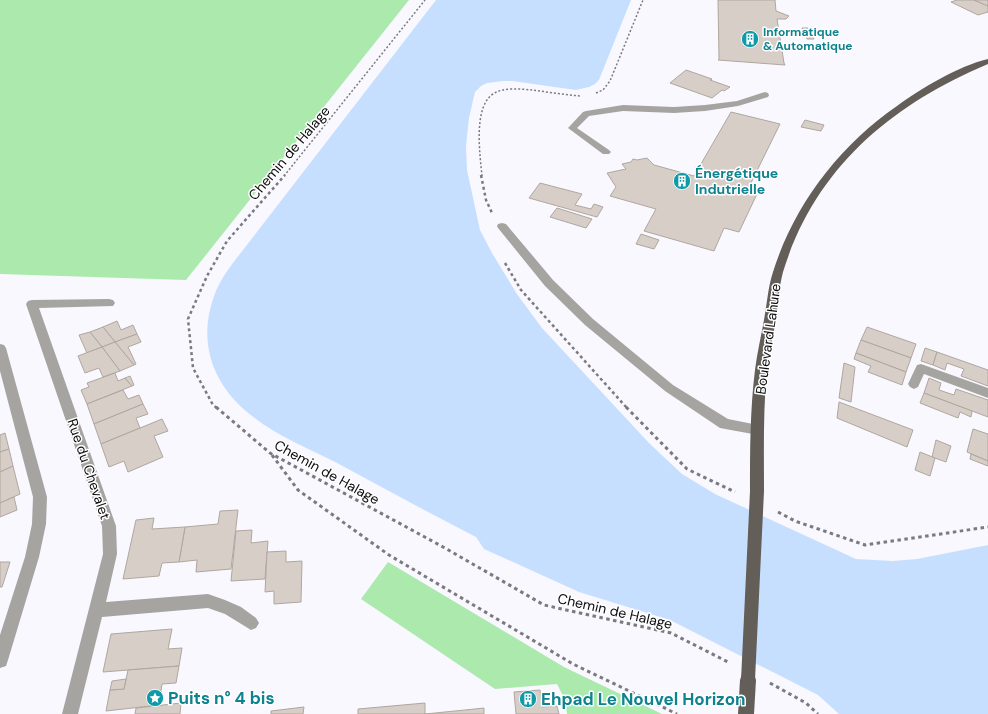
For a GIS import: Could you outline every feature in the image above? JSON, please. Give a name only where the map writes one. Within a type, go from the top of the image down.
[{"type":"main road","name":"Boulevard Lahure","points":[[746,714],[757,490],[761,369],[778,273],[783,256],[796,228],[818,188],[848,151],[884,119],[928,89],[988,61]]},
{"type":"street","points":[[606,152],[572,128],[586,114],[623,108],[674,110],[704,108],[738,103],[765,95]]},
{"type":"street","points":[[502,226],[549,283],[589,322],[669,388],[725,424],[758,430]]},
{"type":"street","name":"Rue du Chevalet","points":[[70,714],[110,554],[109,526],[32,304],[109,303]]},
{"type":"street","points":[[0,348],[40,498],[40,524],[32,557],[0,660]]},
{"type":"street","points":[[914,384],[921,368],[988,393]]},
{"type":"street","points":[[95,610],[208,601],[221,604],[233,610],[251,623]]},
{"type":"path","name":"Chemin de Halage","points":[[425,0],[281,180],[227,241],[207,276],[188,319],[193,368],[213,404],[270,453],[445,548],[544,605],[671,633],[732,664]]},
{"type":"path","points":[[596,93],[603,90],[610,81],[643,0]]},
{"type":"path","points":[[502,226],[490,210],[481,177],[481,120],[486,100],[497,92],[515,89],[583,96]]},
{"type":"path","points":[[270,453],[298,490],[389,555],[573,664],[677,714]]},
{"type":"path","points":[[766,681],[793,694],[818,714]]},
{"type":"green space","points":[[0,0],[409,0],[186,280],[0,274]]},
{"type":"green space","points":[[388,562],[564,667],[662,714],[567,714],[565,700],[557,684],[495,689],[361,599]]},
{"type":"water","points":[[436,0],[631,0],[599,80],[595,84],[576,90],[504,81],[487,83],[475,92],[469,118],[466,146],[467,170],[480,230],[517,294],[542,328],[649,443],[682,474],[715,494],[856,559],[893,561],[917,559],[988,545],[988,714],[839,714],[818,695],[670,620],[579,592],[484,549],[476,537],[272,430],[238,404],[227,391],[218,377],[208,347],[207,330],[209,313],[214,296],[220,284],[235,261]]},
{"type":"building","name":"Informatique & Automatique","points":[[718,0],[775,0],[776,11],[789,16],[786,19],[777,19],[785,65],[718,60]]},
{"type":"building","points":[[957,0],[974,0],[988,6],[988,12],[978,15],[951,2]]},
{"type":"building","points":[[974,0],[988,0],[988,6]]},
{"type":"building","points":[[802,28],[808,28],[814,39],[807,39]]},
{"type":"building","points":[[686,70],[730,87],[724,91],[722,90],[712,98],[670,83]]},
{"type":"building","name":"Énergétique Indutrielle","points":[[731,112],[780,124],[747,191],[757,194],[739,232],[724,228],[714,251],[644,231],[656,209],[610,196],[616,187],[607,173],[626,169],[622,164],[631,162],[633,159],[637,160],[647,158],[654,165],[694,176]]},
{"type":"building","points":[[805,120],[824,125],[821,131],[801,127]]},
{"type":"building","points":[[540,183],[582,194],[575,205],[591,209],[594,204],[603,207],[597,217],[529,198]]},
{"type":"building","points":[[557,208],[592,219],[586,228],[550,217]]},
{"type":"building","points":[[641,234],[659,240],[654,249],[636,244]]},
{"type":"building","points":[[117,321],[121,330],[133,325],[137,334],[115,342],[103,327]]},
{"type":"building","points":[[103,327],[115,342],[102,347],[90,332]]},
{"type":"building","points":[[867,327],[916,344],[911,358],[861,340]]},
{"type":"building","points":[[90,332],[102,347],[87,353],[79,335]]},
{"type":"building","points":[[137,334],[141,342],[128,347],[136,364],[134,365],[115,342]]},
{"type":"building","points":[[861,340],[911,358],[906,372],[856,353]]},
{"type":"building","points":[[115,342],[134,365],[120,371],[102,347]]},
{"type":"building","points":[[102,347],[120,371],[103,377],[99,368],[85,373],[78,356]]},
{"type":"building","points":[[925,348],[937,352],[933,365],[921,361]]},
{"type":"building","points":[[937,352],[988,370],[988,386],[961,376],[964,369],[947,363],[945,370],[933,365]]},
{"type":"building","points":[[856,353],[906,372],[902,385],[868,372],[871,366],[854,359]]},
{"type":"building","points":[[844,363],[855,367],[851,402],[839,398]]},
{"type":"building","points":[[115,373],[118,381],[125,378],[132,386],[87,404],[81,390],[89,387],[87,383]]},
{"type":"building","points":[[130,376],[134,385],[132,386],[125,378]]},
{"type":"building","points":[[929,378],[941,383],[939,390],[954,395],[956,389],[988,400],[988,417],[924,393]]},
{"type":"building","points":[[123,390],[128,399],[139,395],[143,404],[94,424],[87,404]]},
{"type":"building","points":[[924,393],[972,411],[971,417],[960,412],[958,418],[920,403]]},
{"type":"building","points":[[839,402],[913,430],[907,447],[837,418]]},
{"type":"building","points":[[143,404],[148,414],[136,418],[140,428],[101,444],[94,424]]},
{"type":"building","points":[[162,419],[168,431],[154,436],[163,457],[128,472],[124,461],[109,467],[101,444]]},
{"type":"building","points":[[973,429],[988,434],[988,461],[967,452]]},
{"type":"building","points":[[5,433],[9,449],[0,452],[0,435]]},
{"type":"building","points":[[936,440],[951,446],[946,462],[932,457]]},
{"type":"building","points":[[9,449],[13,466],[0,472],[0,452]]},
{"type":"building","points":[[920,452],[935,458],[930,476],[915,470]]},
{"type":"building","points":[[971,454],[988,461],[988,466],[970,459]]},
{"type":"building","points":[[13,466],[20,494],[0,503],[0,472]]},
{"type":"building","points":[[14,497],[17,510],[0,517],[0,503]]},
{"type":"building","points":[[238,510],[231,569],[196,572],[197,560],[179,562],[185,527],[218,524],[220,511]]},
{"type":"building","points":[[154,518],[152,529],[185,527],[179,562],[162,563],[159,576],[123,579],[136,520]]},
{"type":"building","points":[[252,530],[251,543],[268,541],[265,579],[231,581],[236,531]]},
{"type":"building","points":[[286,551],[286,562],[302,561],[301,602],[274,604],[274,591],[265,592],[267,552]]},
{"type":"building","points":[[0,562],[10,562],[2,587],[0,587]]},
{"type":"building","points":[[172,629],[168,649],[182,648],[179,666],[103,672],[111,634]]},
{"type":"building","points":[[179,666],[176,683],[162,684],[159,705],[106,711],[110,690],[124,689],[128,670]]},
{"type":"building","points":[[126,679],[124,689],[110,690],[112,681]]},
{"type":"building","name":"Ehpad Le Nouvel Horizon","points":[[540,690],[542,707],[557,706],[559,714],[516,714],[514,692]]},
{"type":"building","points":[[181,703],[180,714],[135,714],[136,708]]},
{"type":"building","points":[[425,703],[425,714],[358,714],[358,709]]},
{"type":"building","points":[[304,707],[303,714],[271,714],[271,711]]},
{"type":"building","points":[[484,708],[484,714],[425,714],[465,710]]},
{"type":"place","name":"Informatique & Automatique","points":[[750,39]]},
{"type":"place","name":"Énergétique Indutrielle","points":[[682,181]]},
{"type":"place","name":"Puits n° 4 bis","points":[[155,698]]},
{"type":"place","name":"Ehpad Le Nouvel Horizon","points":[[528,699]]}]
